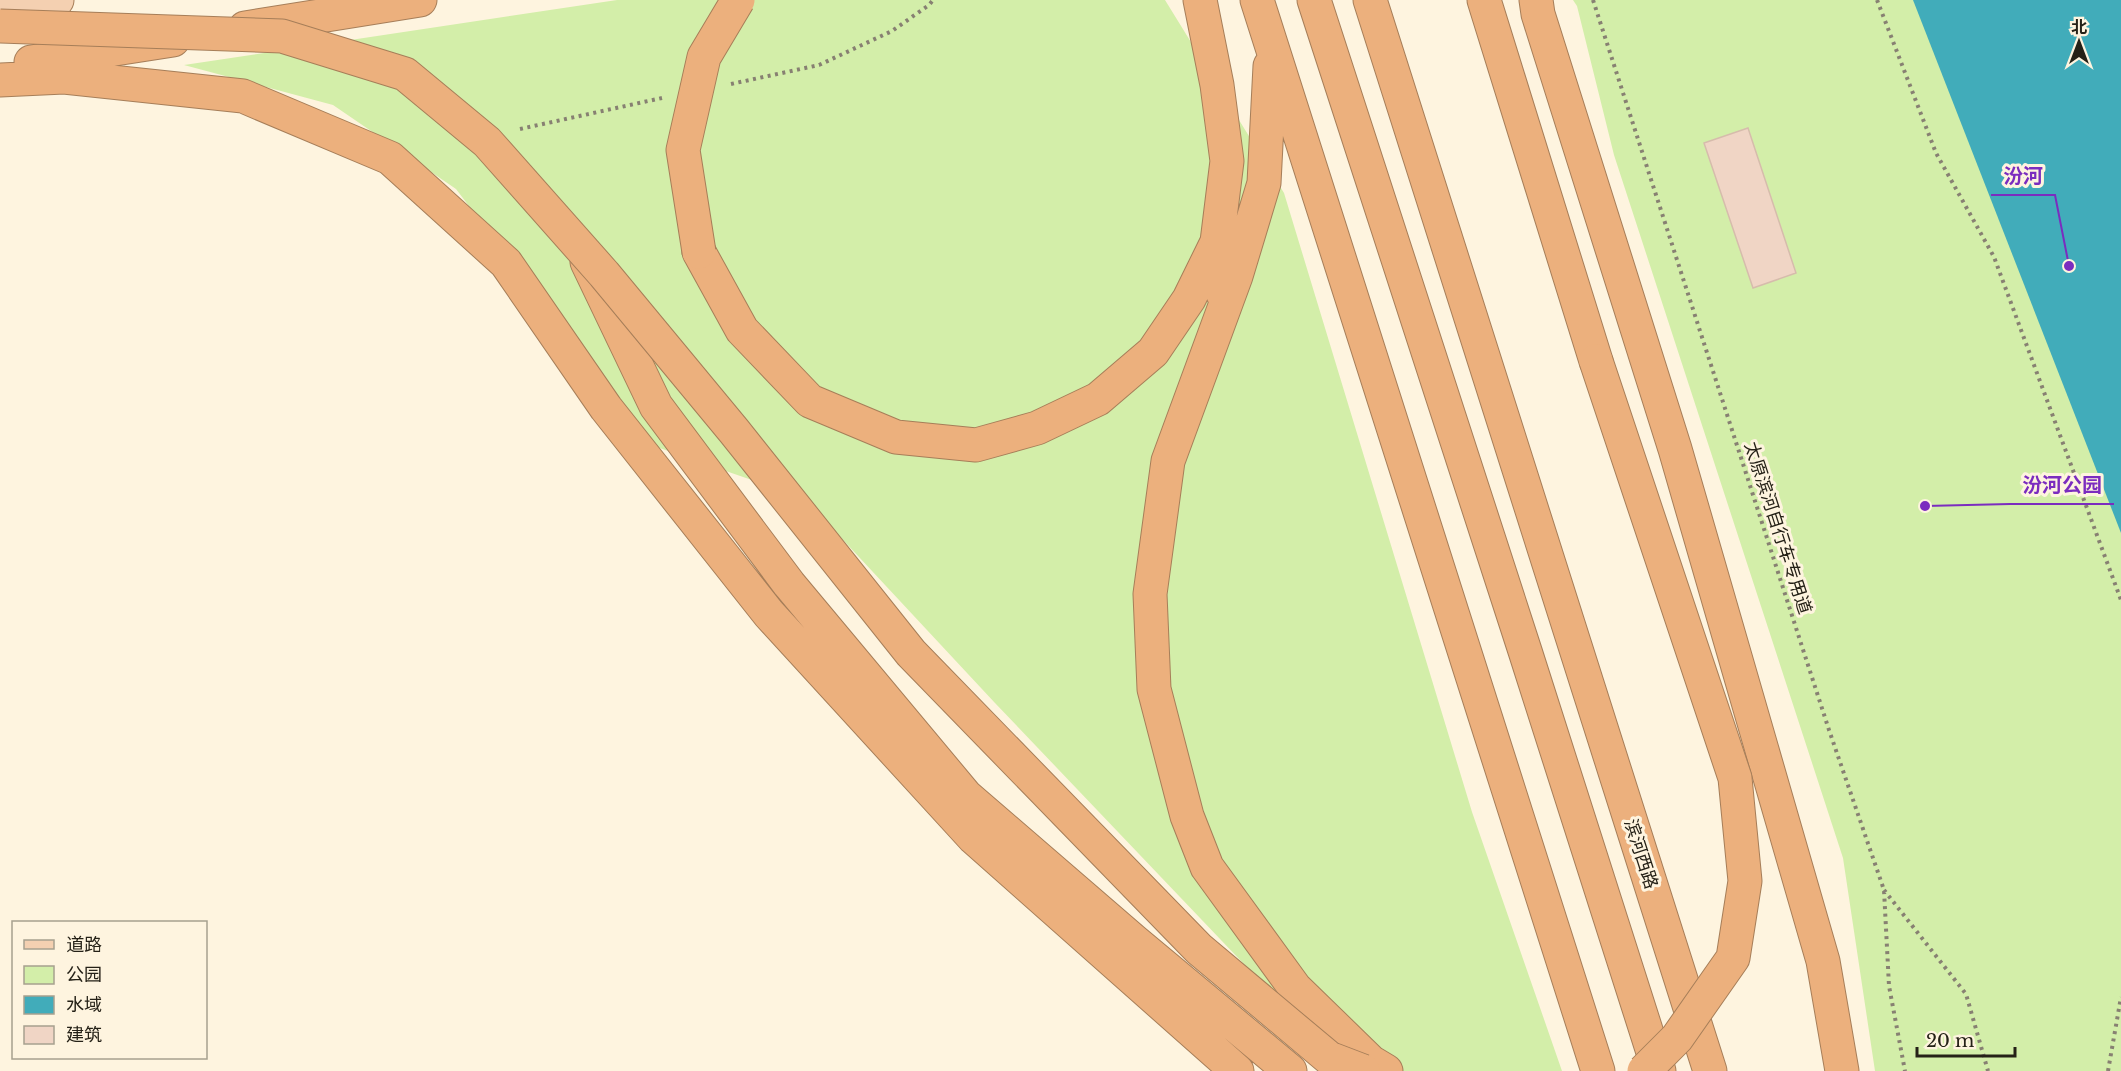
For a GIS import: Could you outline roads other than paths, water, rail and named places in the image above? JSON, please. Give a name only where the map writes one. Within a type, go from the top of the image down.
[{"type":"highway","points":[[0,68],[420,0]]},
{"type":"highway","points":[[738,0],[704,57],[683,150],[699,252],[742,330],[810,401],[896,437],[976,445],[1037,428],[1122,390],[1186,342],[1236,276]]},
{"type":"highway","points":[[1037,428],[1098,399],[1153,352],[1189,299],[1217,242],[1227,161],[1217,85],[1200,0]]},
{"type":"highway","points":[[1257,0],[1598,1071]]},
{"type":"highway","points":[[1314,0],[1659,1071]]},
{"type":"highway","name":"滨河西路","points":[[1370,0],[1710,1071]]},
{"type":"highway","points":[[1484,0],[1596,361],[1735,778],[1745,881],[1733,958],[1677,1038],[1644,1071]]},
{"type":"highway","points":[[1536,0],[1541,25],[1675,448],[1823,961],[1842,1071]]},
{"type":"highway","points":[[0,26],[282,36],[405,74],[487,142],[580,247],[734,431],[910,653],[1199,949],[1329,1058],[1363,1071]]},
{"type":"highway","points":[[1271,43],[1264,183],[1236,276],[1168,461],[1150,594],[1154,689],[1187,816],[1207,867],[1295,988],[1371,1062],[1386,1071]]},
{"type":"highway","points":[[0,80],[64,77],[243,96],[390,158],[506,263],[606,408],[769,614],[966,830],[1237,1071]]},
{"type":"highway","points":[[580,247],[656,405],[789,584],[966,796],[1290,1071]]},
{"type":"main road","points":[[0,8],[57,0]]},
{"type":"water","points":[[1913,0],[2121,0],[2121,533]]},
{"type":"place","name":"汾河","points":[[2069,266]]},
{"type":"place","name":"汾河公园","points":[[1925,506]]}]
